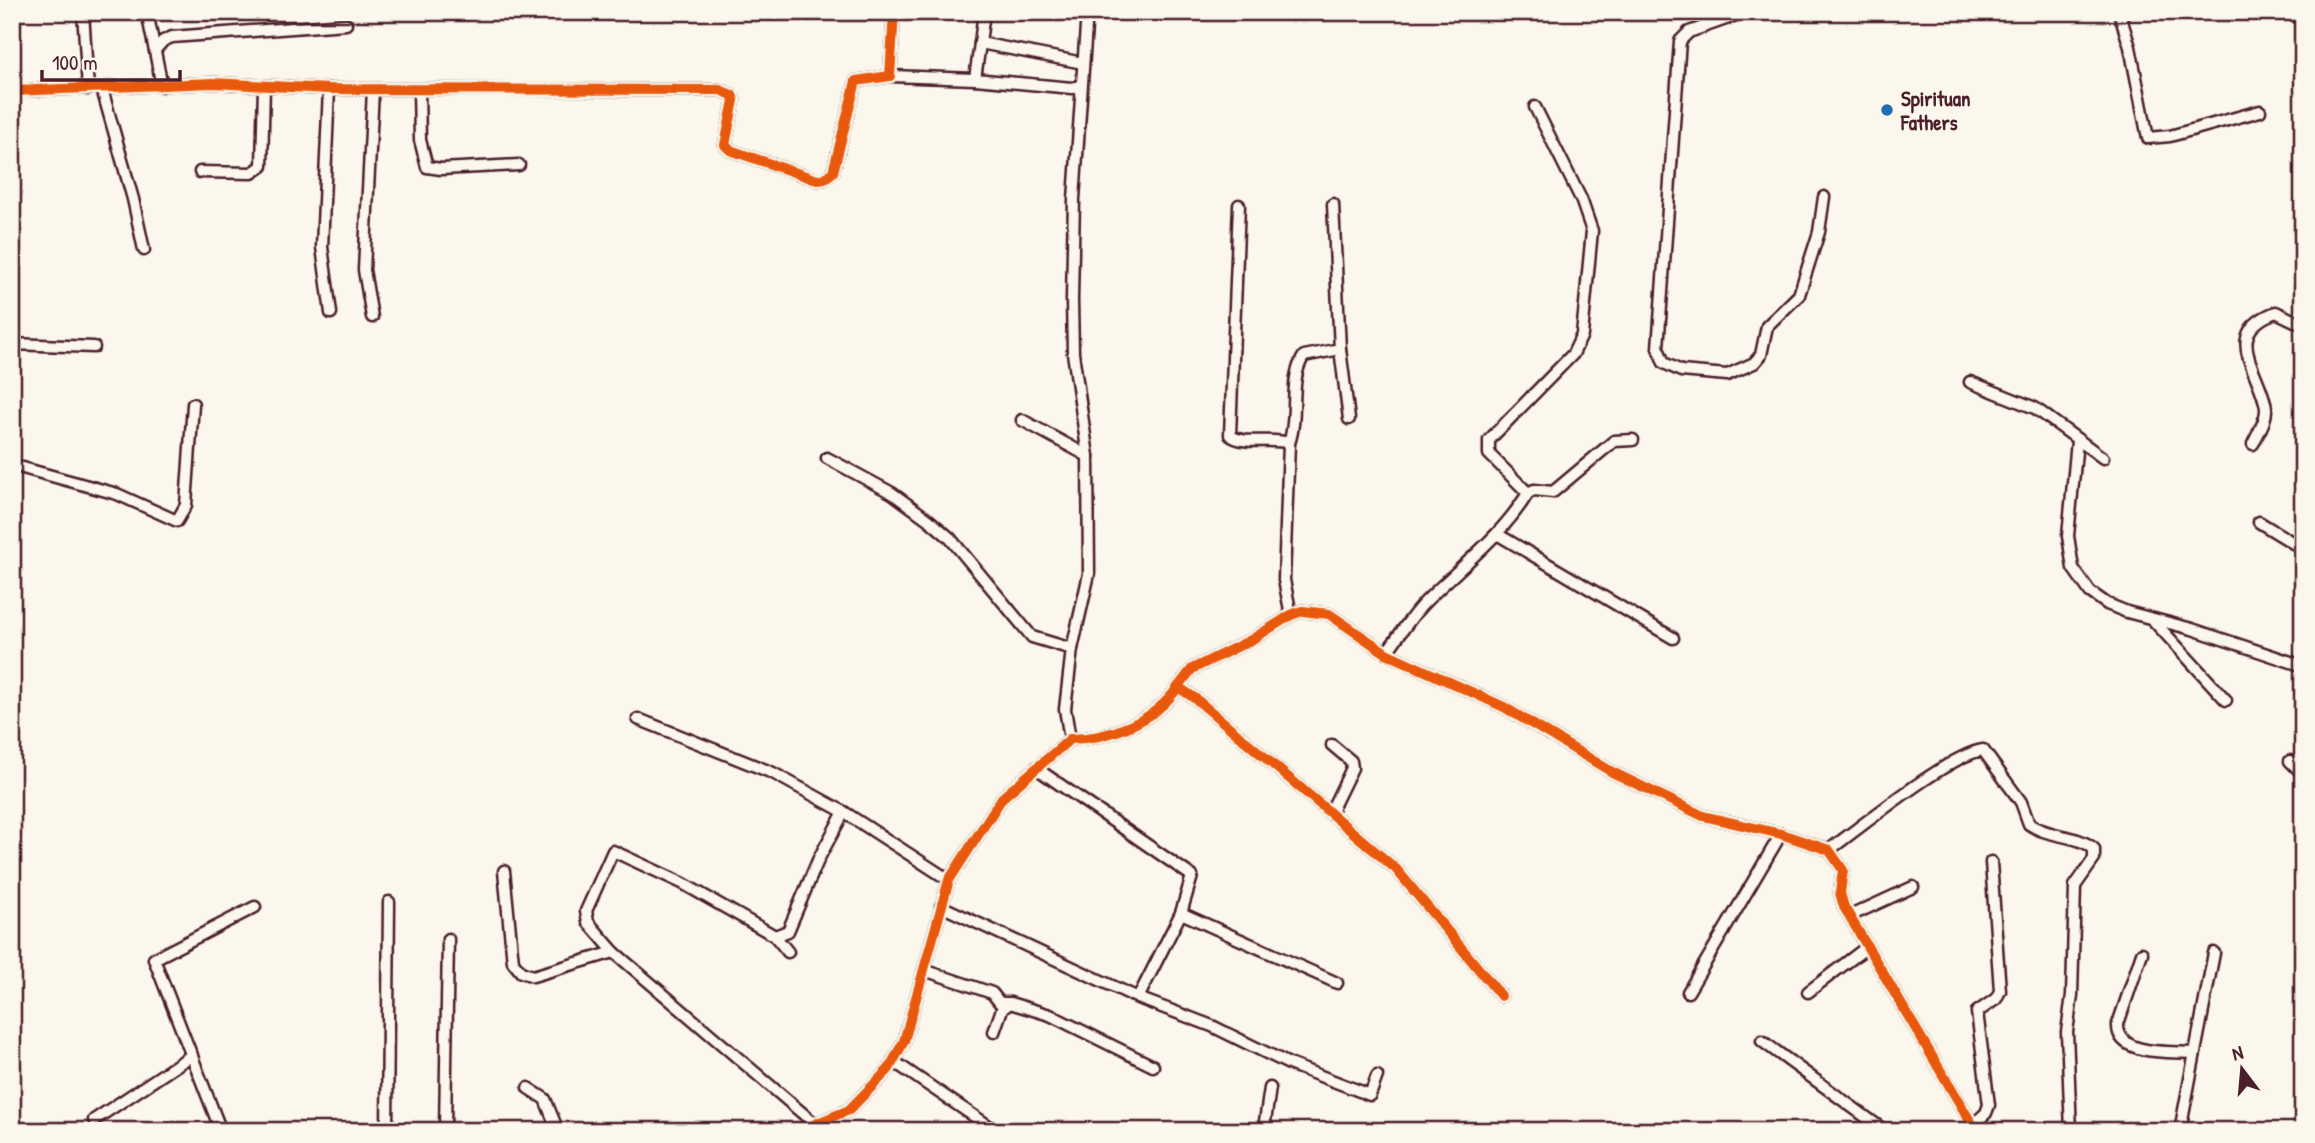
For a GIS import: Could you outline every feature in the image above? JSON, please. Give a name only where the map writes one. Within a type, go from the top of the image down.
[{"type":"street","points":[[83,12],[88,89]]},
{"type":"street","points":[[147,12],[162,86]]},
{"type":"street","points":[[890,76],[894,12]]},
{"type":"street","points":[[975,79],[984,12]]},
{"type":"street","points":[[1070,739],[1065,709],[1072,649],[1089,574],[1088,456],[1073,353],[1074,199],[1087,12]]},
{"type":"street","points":[[1746,12],[1689,32],[1680,41],[1658,348],[1664,363],[1681,371],[1727,375],[1754,363],[1761,355],[1767,326],[1798,295],[1819,232],[1824,197]]},
{"type":"street","points":[[2119,12],[2130,47],[2148,138],[2170,136],[2260,111]]},
{"type":"street","points":[[155,50],[163,41],[172,37],[346,24]]},
{"type":"street","points":[[981,43],[1083,63]]},
{"type":"street","points":[[12,91],[213,83],[373,90],[590,88],[727,91],[734,100],[725,145],[730,150],[817,180],[824,179],[833,172],[856,81],[890,76],[975,79],[1072,88],[1081,86]]},
{"type":"street","points":[[200,172],[252,173],[262,166],[264,86]]},
{"type":"street","points":[[102,89],[133,199],[144,250]]},
{"type":"street","points":[[329,89],[322,247],[331,313]]},
{"type":"street","points":[[372,317],[364,270],[373,90]]},
{"type":"street","points":[[419,90],[419,140],[427,167],[441,169],[519,165]]},
{"type":"street","points":[[1528,493],[1489,454],[1489,440],[1578,347],[1592,231],[1581,199],[1535,107]]},
{"type":"street","points":[[1333,204],[1340,349],[1349,419]]},
{"type":"street","points":[[1238,205],[1230,435],[1240,440],[1269,438],[1289,443]]},
{"type":"street","points":[[2253,444],[2264,422],[2266,407],[2246,353],[2246,340],[2253,326],[2276,312],[2285,313],[2303,325]]},
{"type":"street","points":[[12,344],[94,347]]},
{"type":"street","points":[[1291,615],[1284,580],[1289,443],[1295,424],[1300,363],[1312,353],[1340,349]]},
{"type":"street","points":[[1970,382],[2035,408],[2103,458]]},
{"type":"street","points":[[12,465],[117,494],[177,521],[186,505],[193,404]]},
{"type":"street","points":[[1022,420],[1088,456]]},
{"type":"street","points":[[1386,653],[1423,604],[1497,534],[1528,493],[1534,490],[1553,492],[1614,441],[1633,440]]},
{"type":"street","points":[[2077,441],[2068,536],[2073,568],[2090,592],[2107,604],[2303,666]]},
{"type":"street","points":[[827,457],[892,493],[939,529],[1032,637],[1072,649]]},
{"type":"street","points":[[2259,522],[2303,549]]},
{"type":"street","points":[[1497,534],[1673,638]]},
{"type":"street","points":[[788,952],[775,936],[682,883],[614,852],[610,852],[586,916],[614,952],[814,1128],[849,1110],[893,1061],[904,1041],[949,880],[1002,798],[1070,739],[1090,739],[1152,716],[1192,669],[1302,611],[1329,614],[1386,653],[1504,707],[1612,772],[1703,816],[1781,834],[1829,850],[1843,870],[1840,893],[1850,916],[1974,1128],[1989,1105],[1976,1012],[1996,999],[2000,991],[1991,862]]},
{"type":"street","points":[[2151,619],[2226,700]]},
{"type":"street","points":[[1178,687],[1196,699],[1396,869],[1501,996]]},
{"type":"street","points":[[638,719],[773,773],[844,812],[949,880]]},
{"type":"street","points":[[1330,813],[1352,768],[1351,761],[1332,745]]},
{"type":"street","points":[[1829,850],[1923,782],[1968,754],[1983,750],[2021,802],[2029,824],[2049,835],[2084,842],[2094,849],[2094,859],[2075,886],[2072,995],[2067,1032],[2071,1131]]},
{"type":"street","points":[[2290,761],[2303,774]]},
{"type":"street","points":[[1036,768],[1192,876],[1181,913],[1138,998]]},
{"type":"street","points":[[775,936],[788,931],[819,858],[844,812]]},
{"type":"street","points":[[1688,992],[1781,834]]},
{"type":"street","points":[[504,872],[513,962],[521,972],[533,976],[614,952]]},
{"type":"street","points":[[1850,916],[1913,887]]},
{"type":"street","points":[[387,1131],[390,902]]},
{"type":"street","points":[[941,906],[1138,998],[1212,1026],[1289,1064],[1370,1095],[1377,1076]]},
{"type":"street","points":[[221,1131],[154,959],[255,907]]},
{"type":"street","points":[[1181,913],[1337,983]]},
{"type":"street","points":[[445,1131],[447,939]]},
{"type":"street","points":[[1808,992],[1867,947]]},
{"type":"street","points":[[2142,953],[2118,1024],[2117,1035],[2122,1043],[2136,1048],[2195,1053]]},
{"type":"street","points":[[2180,1131],[2214,953]]},
{"type":"street","points":[[924,970],[992,993],[1000,1003],[1010,1003],[1050,1015],[1153,1066]]},
{"type":"street","points":[[994,1032],[1002,1009],[1010,1003]]},
{"type":"street","points":[[1762,1041],[1885,1131]]},
{"type":"street","points":[[94,1120],[192,1055]]},
{"type":"street","points":[[893,1061],[996,1131]]},
{"type":"street","points":[[528,1088],[545,1099],[558,1131]]},
{"type":"street","points":[[1270,1088],[1264,1128],[1272,1131]]},
{"type":"cycle path","points":[[12,91],[213,83],[329,89],[720,90],[732,95],[734,100],[725,145],[730,150],[817,180],[824,179],[833,172],[856,81],[890,76],[894,12]]},
{"type":"cycle path","points":[[1178,687],[1192,669],[1251,640],[1291,615],[1302,611],[1329,614],[1386,653],[1504,707],[1612,772],[1703,816],[1781,834],[1829,850],[1843,870],[1840,893],[1844,907],[1976,1131]]},
{"type":"cycle path","points":[[808,1131],[815,1124],[849,1110],[889,1069],[904,1041],[949,880],[1002,798],[1070,739],[1101,736],[1130,726],[1157,709],[1178,687],[1196,699],[1396,869],[1501,996]]},
{"type":"place","name":"Spirituan Fathers","points":[[1887,110]]}]
